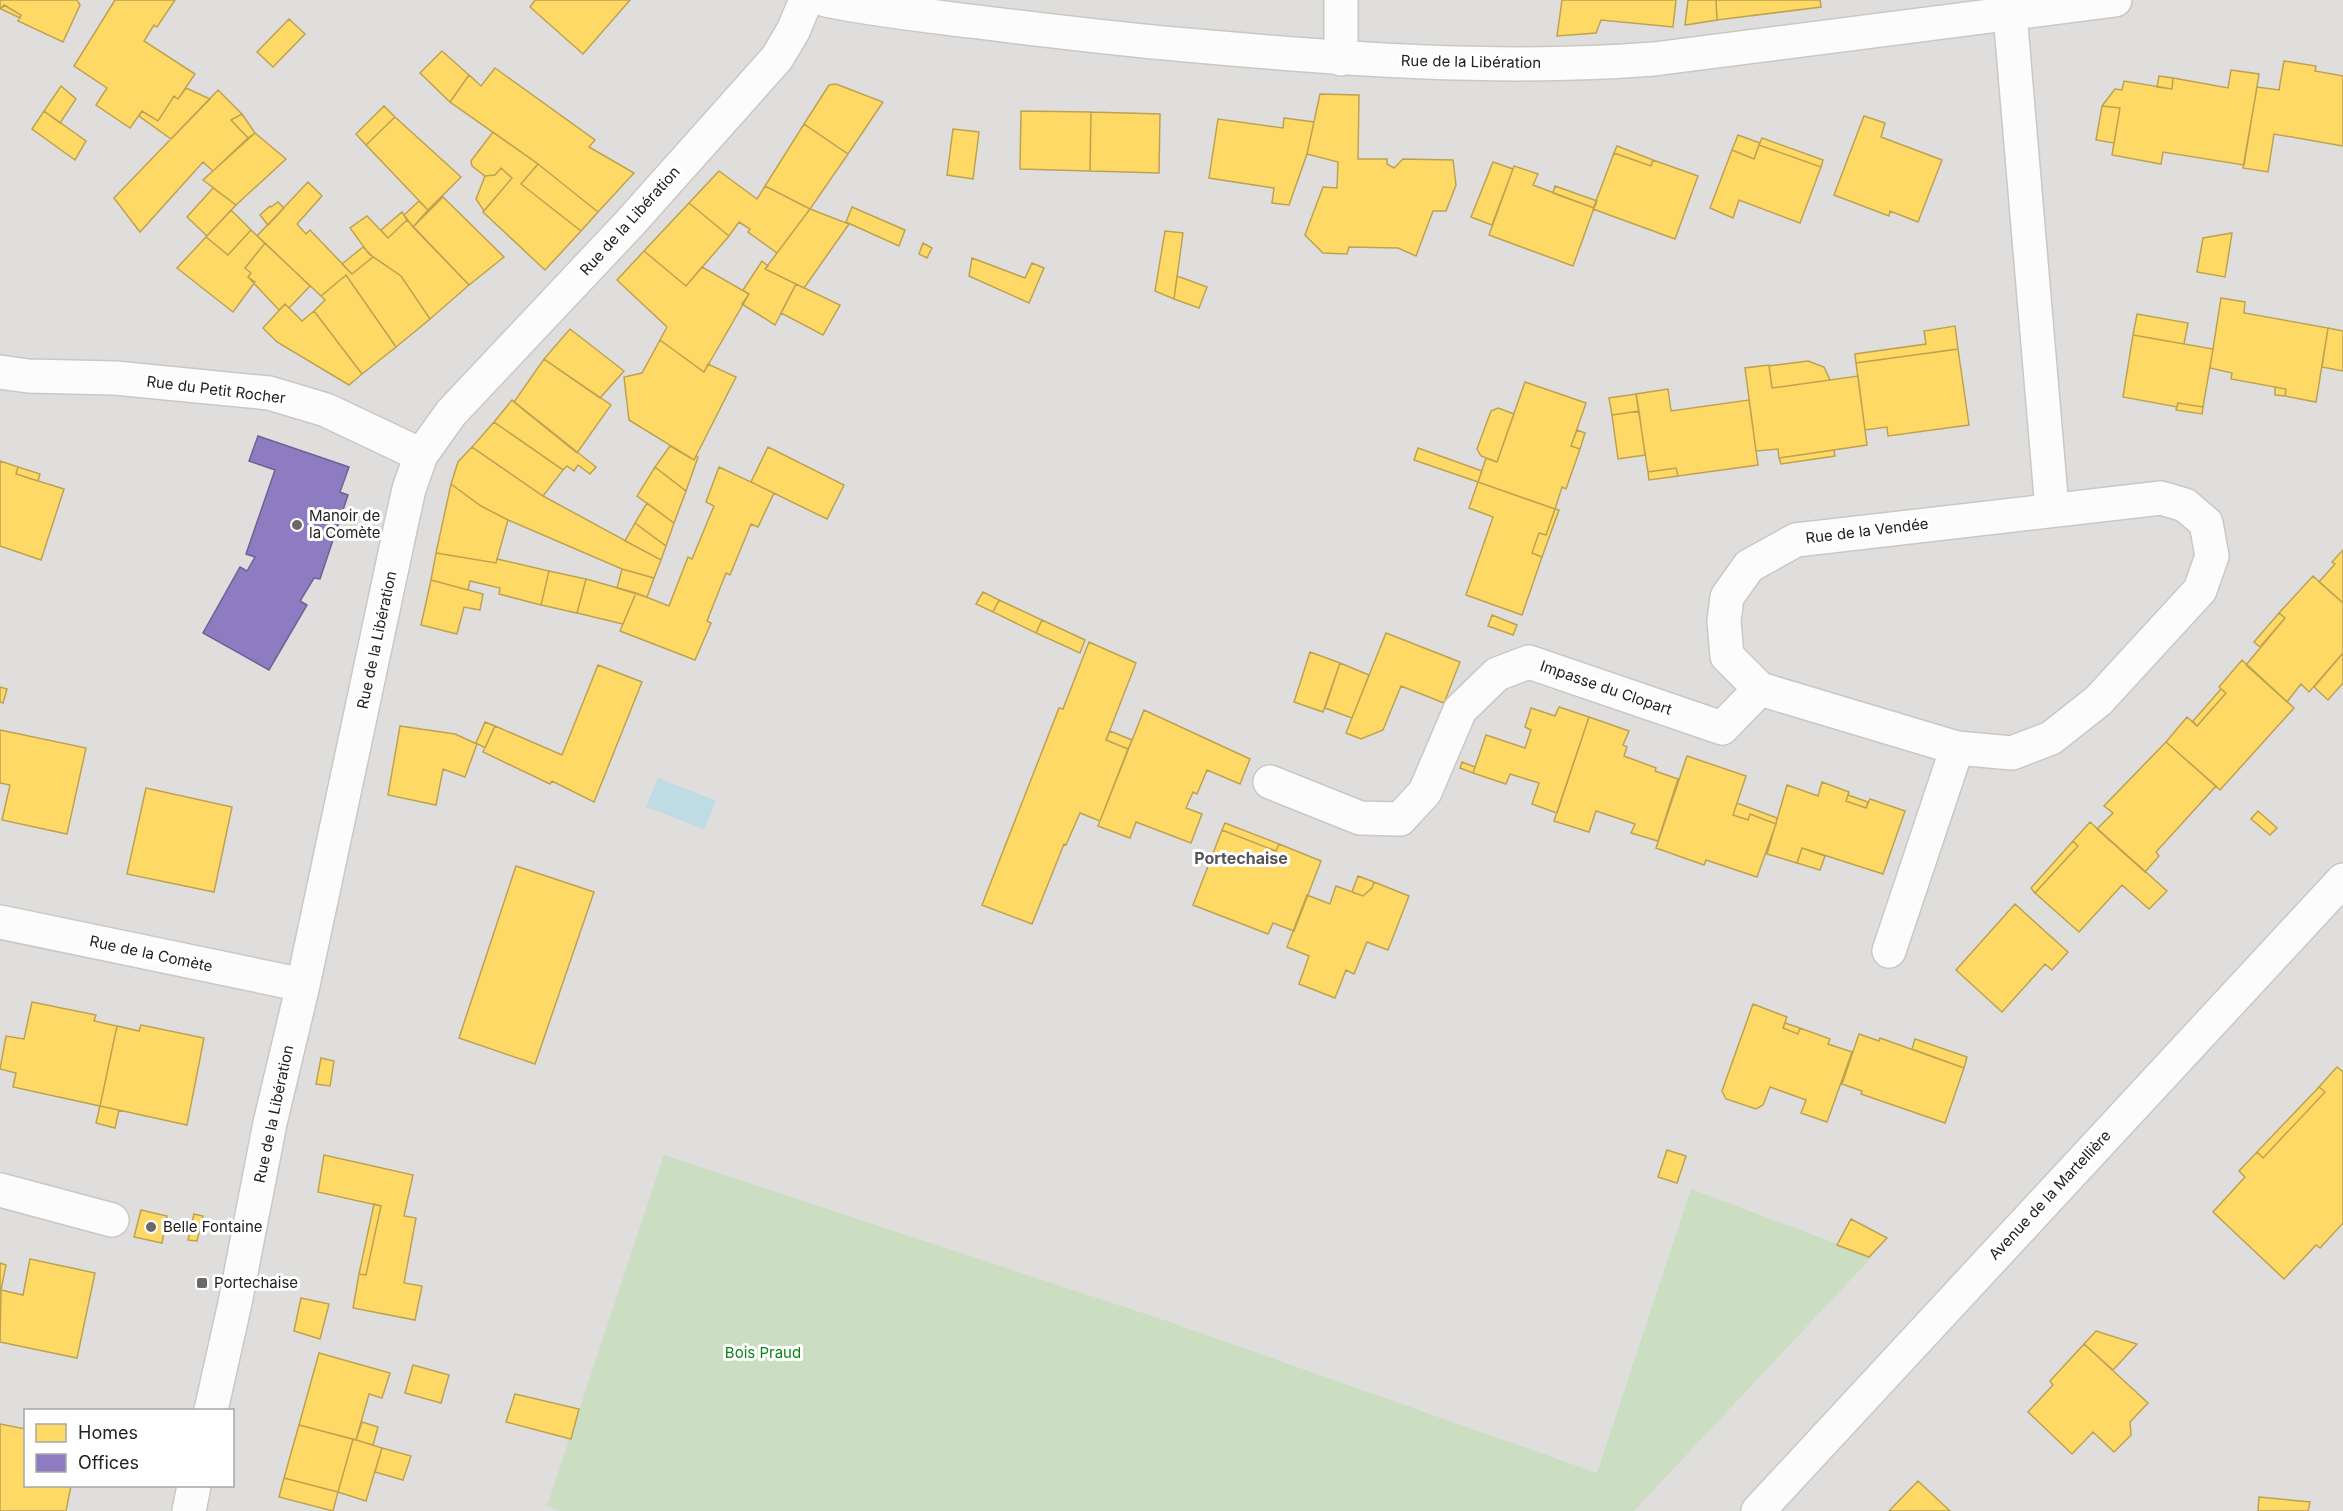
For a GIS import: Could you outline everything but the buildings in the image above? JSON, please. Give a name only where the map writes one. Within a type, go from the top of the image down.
[{"type":"street","name":"Rue de la Libération","points":[[211,1409],[235,1303],[270,1123],[303,986],[401,525],[409,489],[421,454],[451,413],[629,224],[777,58],[793,31],[806,0]]},
{"type":"street","name":"Rue de la Libération","points":[[826,0],[885,10],[1102,38],[1341,59],[1465,64],[1600,63],[1665,58],[2115,0]]},
{"type":"street","points":[[1341,0],[1341,59]]},
{"type":"street","points":[[2010,14],[2052,509]]},
{"type":"street","name":"Rue du Petit Rocher","points":[[0,372],[28,376],[115,378],[269,393],[326,410],[421,454]]},
{"type":"street","name":"Rue de la Vendée","points":[[2161,498],[2185,505],[2206,523],[2212,556],[2200,590],[2098,701],[2051,738],[2012,753],[1957,748],[1760,689],[1727,656],[1724,621],[1727,597],[1749,566],[1796,540],[2052,509],[2161,498]]},
{"type":"street","name":"Impasse du Clopart","points":[[1270,782],[1360,818],[1400,819],[1425,792],[1460,710],[1497,674],[1529,662],[1722,728],[1760,689]]},
{"type":"street","points":[[1889,951],[1957,748]]},
{"type":"street","name":"Avenue de la Martellière","points":[[1758,1511],[2343,880]]},
{"type":"street","name":"Rue de la Comète","points":[[0,922],[303,986]]},
{"type":"street","points":[[0,1190],[112,1220]]},
{"type":"street","points":[[189,1511],[194,1487]]},
{"type":"shaded area","points":[[0,0],[2343,0],[2343,1511],[0,1511]]},
{"type":"green space","name":"Bois Praud","points":[[664,1155],[1167,1321],[1597,1473],[1691,1189],[1872,1257],[1634,1511],[560,1511],[547,1506]]},
{"type":"water","points":[[658,778],[716,801],[704,829],[646,807]]},
{"type":"place","name":"Manoir de la Comète","points":[[297,525]]},
{"type":"place","name":"Belle Fontaine","points":[[151,1227]]},
{"type":"place","name":"Portechaise","points":[[202,1283]]},
{"type":"district","name":"Portechaise","points":[[1241,858]]}]
